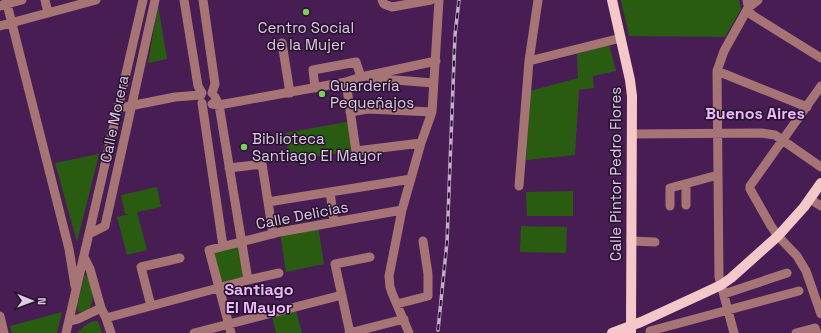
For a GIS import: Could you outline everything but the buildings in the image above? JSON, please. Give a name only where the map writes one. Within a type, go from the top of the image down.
[{"type":"main road","name":"Calle Pintor Pedro Flores","points":[[612,0],[631,87],[631,329]]},
{"type":"main road","points":[[612,333],[631,329],[723,289],[731,278],[778,236],[810,199],[821,183]]},
{"type":"street","points":[[22,0],[4,4],[12,23],[69,249],[76,291]]},
{"type":"street","points":[[45,0],[48,13]]},
{"type":"street","points":[[0,26],[96,0]]},
{"type":"street","name":"Calle Morera","points":[[66,333],[143,0]]},
{"type":"street","name":"Calle Morera","points":[[89,234],[105,226],[155,0]]},
{"type":"street","points":[[184,0],[198,86],[209,99],[230,171],[248,280]]},
{"type":"street","points":[[202,0],[215,84],[209,99],[213,178],[223,246]]},
{"type":"street","points":[[382,0],[384,4],[392,6],[431,0]]},
{"type":"street","points":[[409,333],[390,287],[389,276],[402,210],[421,143],[432,112],[439,0]]},
{"type":"street","points":[[519,186],[529,61],[538,0]]},
{"type":"street","points":[[734,333],[719,277],[717,71],[724,51],[748,4],[758,0]]},
{"type":"street","points":[[748,4],[750,14],[821,58]]},
{"type":"street","points":[[529,61],[621,38]]},
{"type":"street","points":[[282,43],[290,93]]},
{"type":"street","points":[[118,109],[175,97],[209,99],[290,93],[346,82],[361,77],[436,61]]},
{"type":"street","points":[[315,88],[313,70],[356,62],[361,77]]},
{"type":"street","points":[[717,71],[807,107]]},
{"type":"street","points":[[361,77],[433,83]]},
{"type":"street","points":[[346,82],[356,151],[421,143]]},
{"type":"street","points":[[821,86],[750,186],[750,190],[778,236],[797,256],[806,271],[821,314]]},
{"type":"street","points":[[350,112],[368,109],[432,112]]},
{"type":"street","points":[[632,134],[761,133],[775,136],[821,167]]},
{"type":"street","points":[[213,178],[230,171],[262,164],[273,234]]},
{"type":"street","points":[[670,206],[670,188],[718,175]]},
{"type":"street","points":[[268,202],[411,179]]},
{"type":"street","points":[[686,184],[686,205]]},
{"type":"street","points":[[330,192],[334,222]]},
{"type":"street","points":[[810,199],[821,206]]},
{"type":"street","name":"Calle Delicias","points":[[218,288],[209,250],[273,234],[402,210]]},
{"type":"street","points":[[397,304],[428,296],[428,274],[423,241]]},
{"type":"street","points":[[631,241],[655,242]]},
{"type":"street","points":[[69,249],[74,254],[84,257],[90,269],[101,308],[111,333]]},
{"type":"street","points":[[370,257],[335,264],[349,333],[404,319]]},
{"type":"street","points":[[151,306],[141,267],[180,258]]},
{"type":"street","points":[[106,318],[279,273]]},
{"type":"street","points":[[723,289],[787,273]]},
{"type":"street","points":[[218,288],[230,329]]},
{"type":"street","points":[[650,331],[799,291]]},
{"type":"street","points":[[194,333],[230,329],[342,295]]},
{"type":"street","points":[[69,321],[78,319],[101,308]]},
{"type":"street","points":[[0,316],[4,333]]},
{"type":"street","points":[[796,333],[815,328],[817,333]]},
{"type":"green space","points":[[621,0],[739,0],[741,9],[725,37],[629,36]]},
{"type":"green space","points":[[158,5],[167,59],[148,63]]},
{"type":"green space","points":[[609,45],[616,71],[593,76],[594,88],[579,90],[575,155],[526,160],[530,91],[578,78],[577,54]]},
{"type":"green space","points":[[352,121],[356,151],[289,160],[285,133]]},
{"type":"green space","points":[[99,154],[77,242],[55,163]]},
{"type":"green space","points":[[157,187],[161,207],[137,212],[147,250],[127,255],[117,217],[130,214],[125,214],[121,195]]},
{"type":"green space","points":[[573,191],[573,216],[527,216],[526,192]]},
{"type":"green space","points":[[318,225],[324,264],[286,272],[280,232]]},
{"type":"green space","points":[[521,226],[567,227],[566,253],[520,252]]},
{"type":"green space","points":[[241,241],[248,280],[218,288],[209,250]]},
{"type":"green space","points":[[85,274],[91,284],[91,304],[89,309],[84,312],[78,312],[77,306]]},
{"type":"green space","points":[[295,307],[302,333],[276,333],[271,313]]},
{"type":"green space","points":[[62,312],[57,333],[12,333],[10,326]]},
{"type":"green space","points":[[98,321],[102,333],[77,333],[87,324]]},
{"type":"railway","points":[[438,330],[447,242],[455,35],[459,0]]},
{"type":"place","name":"Centro Social de la Mujer","points":[[306,12]]},
{"type":"place","name":"Guardería Pequeñajos","points":[[322,94]]},
{"type":"place","name":"Biblioteca Santiago El Mayor","points":[[244,147]]},
{"type":"district","name":"Buenos Aires","points":[[755,113]]},
{"type":"district","name":"Santiago El Mayor","points":[[259,298]]}]
